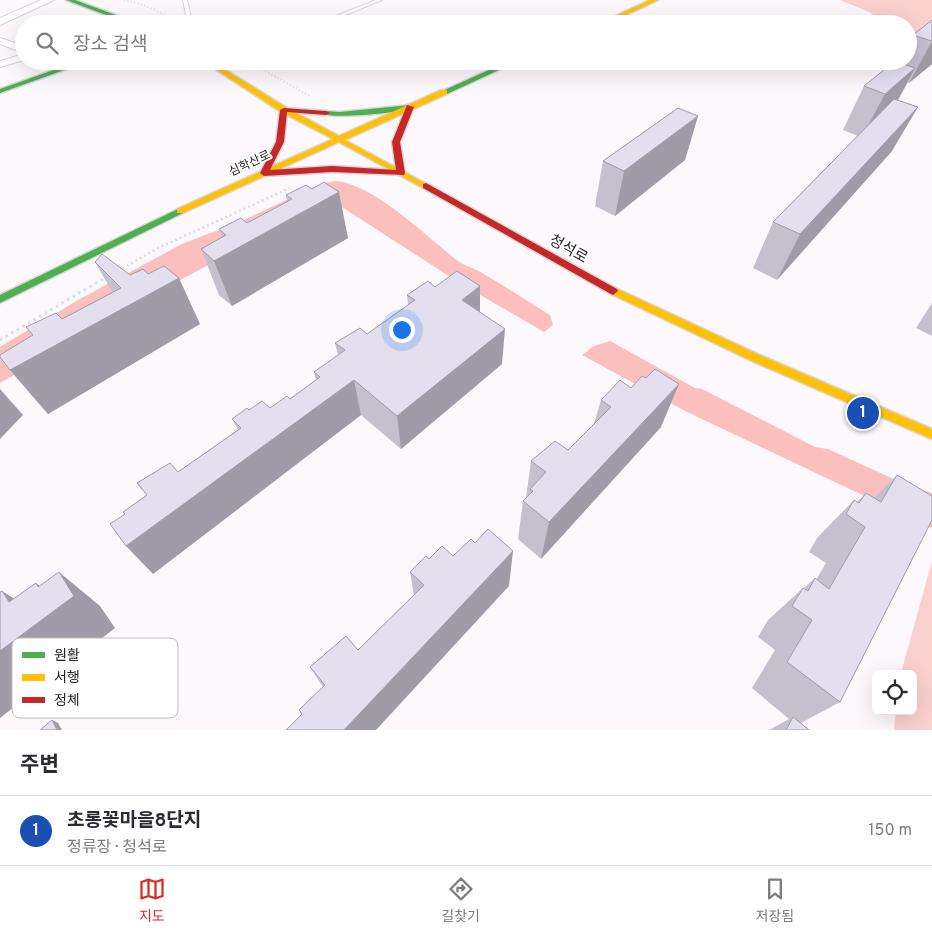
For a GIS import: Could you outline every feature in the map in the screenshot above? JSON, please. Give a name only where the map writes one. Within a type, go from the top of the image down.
[{"type":"street","points":[[15,15],[48,0]]},
{"type":"street","points":[[69,0],[113,15]]},
{"type":"street","points":[[621,15],[655,0]]},
{"type":"street","points":[[0,22],[15,15]]},
{"type":"street","points":[[0,41],[15,47]]},
{"type":"street","points":[[0,64],[15,60]]},
{"type":"street","points":[[0,91],[60,70]]},
{"type":"street","name":"청석로","points":[[220,70],[284,110],[618,294],[758,359],[932,434]]},
{"type":"street","name":"심학산로","points":[[0,299],[60,268],[337,139],[494,70]]},
{"type":"street","points":[[410,107],[396,142],[401,173],[332,169],[264,173],[280,142],[284,110],[340,114],[410,107]]},
{"type":"lane","points":[[185,0],[187,15]]},
{"type":"lane","points":[[341,15],[380,0]]},
{"type":"path","points":[[124,0],[144,6],[162,15]]},
{"type":"path","points":[[263,70],[317,100]]},
{"type":"path","points":[[0,340],[158,248],[292,188]]},
{"type":"shaded area","points":[[840,0],[932,0],[932,52],[917,43],[917,15],[874,15]]},
{"type":"shaded area","points":[[335,181],[350,184],[382,201],[458,261],[491,278],[550,315],[553,325],[544,332],[458,282],[331,200],[184,278],[0,383],[0,347],[78,300],[182,244],[244,220],[320,184]]},
{"type":"shaded area","points":[[610,341],[695,388],[702,389],[815,447],[828,449],[909,486],[932,493],[932,528],[685,411],[582,355],[594,346]]},
{"type":"shaded area","points":[[932,561],[932,730],[894,730],[896,715],[917,715],[917,670],[902,670]]},
{"type":"building","points":[[932,20],[932,41],[917,36],[917,32]]},
{"type":"building","points":[[884,70],[913,70],[885,94],[864,86]]},
{"type":"building","points":[[894,99],[918,107],[800,234],[773,222]]},
{"type":"building","points":[[678,108],[698,116],[624,171],[603,161]]},
{"type":"building","points":[[324,182],[339,192],[214,261],[201,249],[226,235],[219,229],[241,218],[247,223],[292,199],[286,195],[306,185],[312,189]]},
{"type":"building","points":[[102,254],[130,275],[143,269],[148,274],[164,266],[179,278],[10,370],[0,355],[33,335],[26,327],[56,313],[62,319],[121,288],[95,262]]},
{"type":"building","points":[[457,271],[480,286],[462,300],[505,329],[397,416],[354,380],[126,546],[110,524],[147,495],[137,483],[170,463],[178,472],[241,428],[232,419],[247,408],[249,410],[262,401],[270,408],[287,396],[290,399],[320,377],[314,372],[345,350],[335,343],[360,328],[367,334],[415,300],[407,295],[428,281],[435,287]]},
{"type":"building","points":[[655,369],[679,384],[549,522],[523,501],[533,491],[530,489],[546,472],[531,461],[555,441],[568,450],[611,407],[601,400],[620,380],[631,388],[642,376],[646,378]]},
{"type":"building","points":[[897,475],[932,496],[932,520],[840,702],[787,662],[812,620],[792,606],[803,588],[808,591],[815,578],[829,589],[865,527],[846,514],[854,500],[859,503],[866,493],[881,502]]},
{"type":"building","points":[[488,529],[513,551],[344,730],[286,730],[302,714],[299,710],[325,685],[310,667],[346,636],[358,650],[424,585],[410,572],[426,556],[429,559],[442,546],[453,556],[471,539],[475,543]]},
{"type":"building","points":[[59,572],[74,596],[17,638],[12,638],[12,642],[0,651],[0,592],[2,591],[9,602],[36,583],[38,587]]},
{"type":"building","points":[[793,717],[809,730],[786,730]]},
{"type":"building","points":[[52,720],[57,730],[40,730]]},
{"type":"traffic: fast","points":[[69,0],[112,15]]},
{"type":"traffic: fast","points":[[0,91],[60,70]]},
{"type":"traffic: fast","points":[[444,92],[494,70]]},
{"type":"traffic: fast","points":[[326,113],[340,114],[410,107]]},
{"type":"traffic: fast","points":[[0,299],[180,211]]},
{"type":"traffic: slow","points":[[621,15],[655,0]]},
{"type":"traffic: slow","points":[[220,70],[284,110],[426,186]]},
{"type":"traffic: slow","points":[[180,211],[444,92]]},
{"type":"traffic: slow","points":[[613,291],[758,359],[932,434]]},
{"type":"traffic: jam","points":[[326,113],[284,110],[280,142],[264,173],[332,169],[401,173],[396,142],[410,107]]},
{"type":"traffic: jam","points":[[426,186],[613,291]]},
{"type":"place","name":"초롱꽃마을8단지","points":[[863,413]]}]
